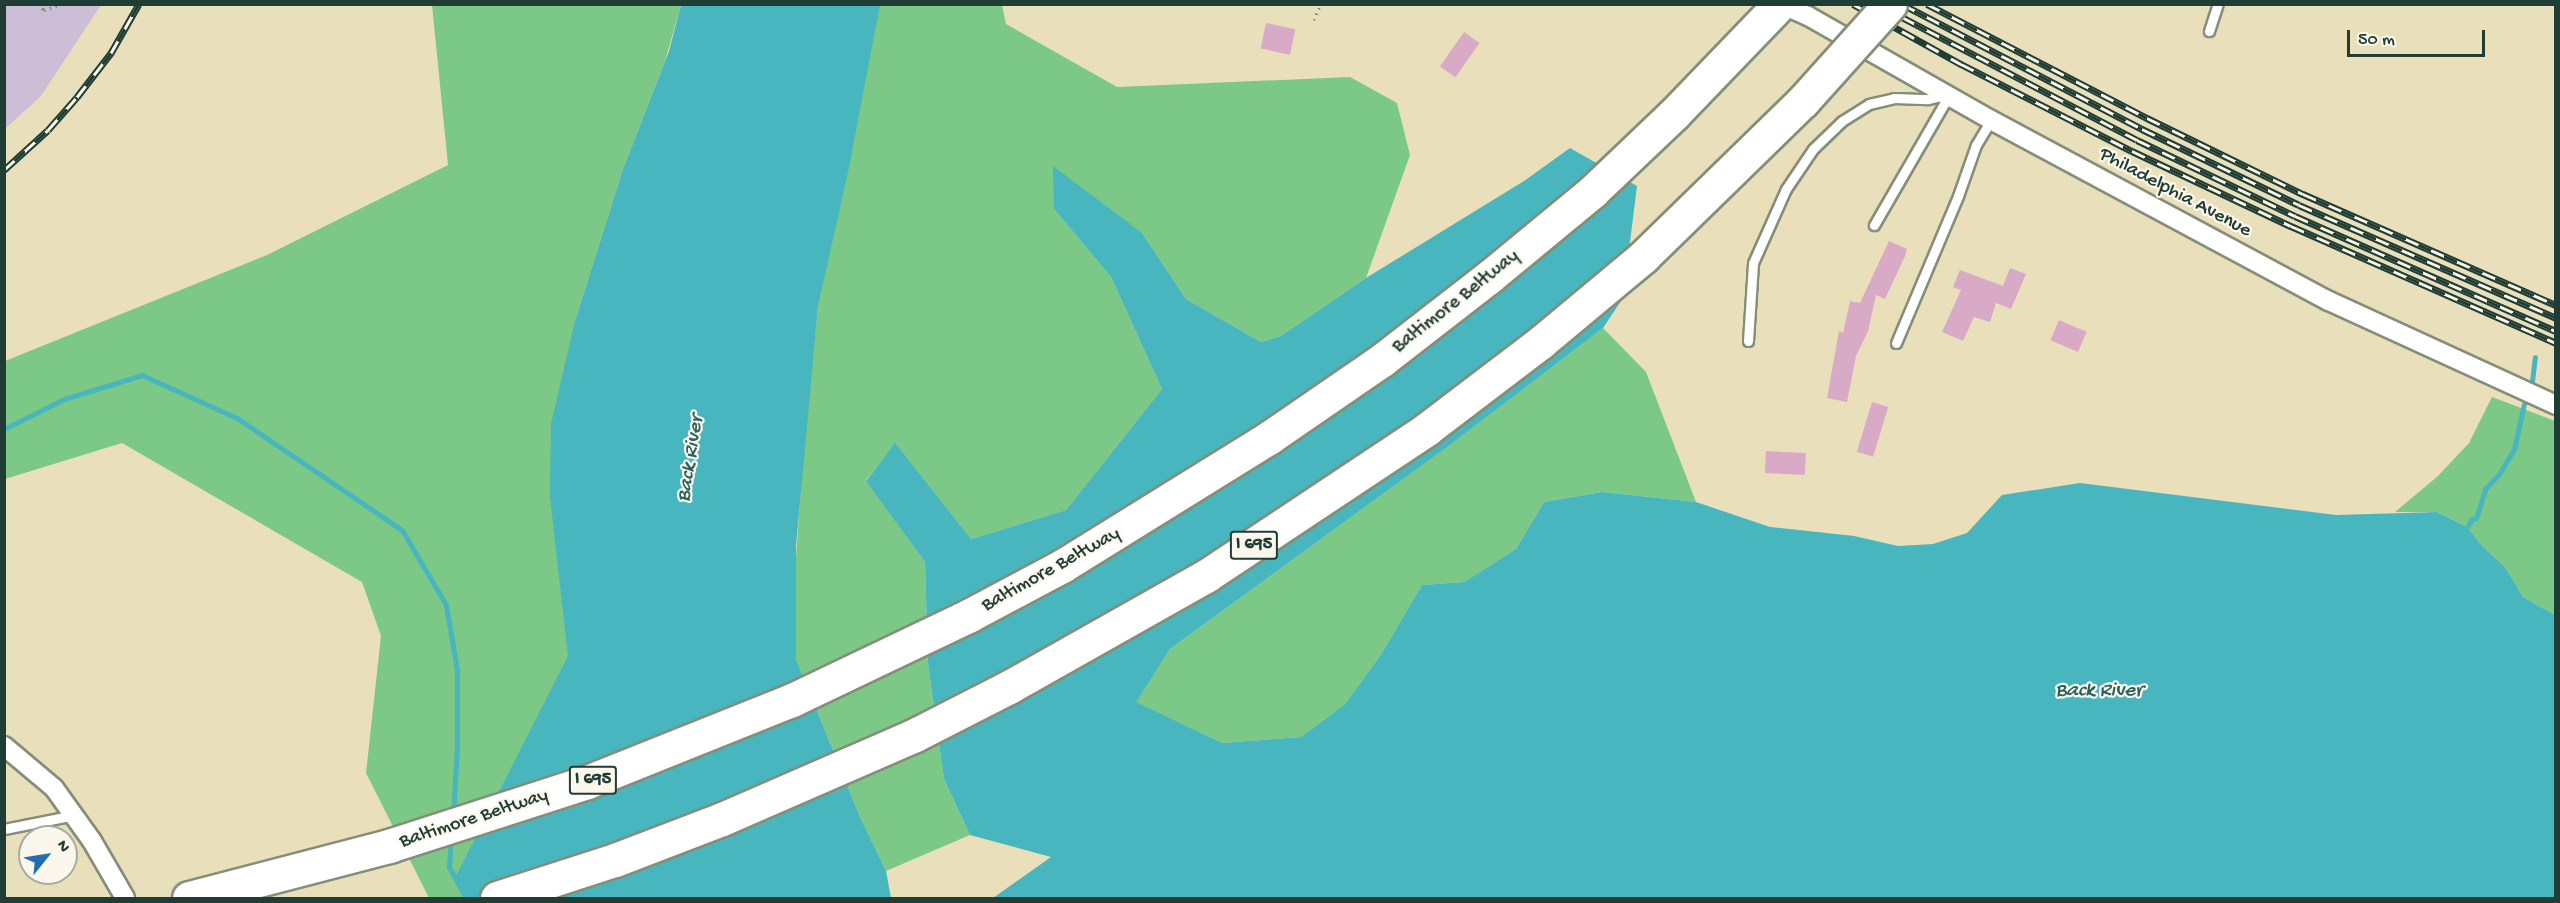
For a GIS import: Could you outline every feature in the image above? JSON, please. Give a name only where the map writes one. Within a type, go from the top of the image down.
[{"type":"highway","name":"Baltimore Beltway","points":[[168,898],[202,895],[389,846],[587,782],[792,700],[970,615],[1062,566],[1270,437],[1363,372],[1490,277],[1592,192],[1674,114],[1780,4]]},
{"type":"highway","name":"I 695","points":[[497,898],[615,860],[722,819],[915,735],[1098,639],[1206,576],[1427,429],[1541,342],[1643,257],[1803,101],[1890,4]]},
{"type":"highway","points":[[548,898],[618,870],[722,819]]},
{"type":"street","name":"Philadelphia Avenue","points":[[1780,4],[1808,16],[1991,120],[2329,301],[2556,405]]},
{"type":"street","points":[[4,746],[54,788],[92,841],[125,898]]},
{"type":"lane","points":[[2209,31],[2218,4]]},
{"type":"lane","points":[[1874,225],[1949,95]]},
{"type":"lane","points":[[1748,341],[1753,264],[1786,189],[1813,149],[1842,121],[1869,104],[1894,98],[1928,99],[1949,95]]},
{"type":"lane","points":[[1896,342],[1958,196],[1976,145],[1991,120]]},
{"type":"lane","points":[[4,829],[75,815]]},
{"type":"path","points":[[38,4],[44,10],[62,4]]},
{"type":"path","points":[[1314,20],[1321,4]]},
{"type":"shaded area","points":[[5,4],[101,5],[41,96],[5,129]]},
{"type":"green space","points":[[432,5],[681,5],[665,61],[623,169],[575,321],[655,898],[429,898],[366,773],[381,636],[362,582],[122,443],[5,479],[5,361],[267,255],[448,165]]},
{"type":"green space","points":[[879,5],[1002,5],[1006,24],[1117,87],[1350,77],[1397,103],[1410,155],[1366,278],[1281,336],[1261,342],[1186,299],[1142,233],[1054,209],[1111,277],[1162,389],[1066,510],[971,539],[895,444],[866,480],[925,562],[928,664],[944,779],[970,835],[886,871],[860,817],[796,659],[796,557],[818,306]]},
{"type":"green space","points":[[1603,328],[1646,372],[1696,502],[1602,492],[1544,502],[1516,549],[1464,582],[1422,585],[1380,656],[1345,704],[1301,737],[1222,743],[1135,702],[1170,649],[1450,445]]},
{"type":"green space","points":[[2492,397],[2555,421],[2555,615],[2523,597],[2505,567],[2483,547],[2467,527],[2437,512],[2395,512],[2438,476],[2469,443]]},
{"type":"water","points":[[681,5],[880,5],[848,172],[818,306],[796,546],[796,659],[860,817],[886,871],[891,898],[466,898],[455,878],[568,656],[550,497],[551,424],[575,321],[623,169],[669,51]]},
{"type":"water","name":"Back River","points":[[1570,148],[1637,186],[1623,298],[1603,328],[1450,445],[1170,649],[1136,702],[1222,743],[1301,737],[1345,704],[1380,656],[1422,585],[1464,582],[1516,549],[1544,502],[1602,492],[1696,502],[1770,527],[1854,536],[1898,546],[1933,544],[1967,533],[2002,495],[2080,483],[2336,515],[2437,512],[2467,527],[2483,547],[2505,567],[2523,597],[2555,615],[2555,898],[993,898],[1051,857],[970,835],[944,779],[928,664],[925,562],[866,481],[895,443],[971,539],[1066,510],[1162,389],[1111,277],[1054,209],[1053,166],[1142,233],[1186,299],[1261,342],[1281,336],[1366,278],[1524,181]]},
{"type":"building","points":[[1266,23],[1295,29],[1290,55],[1261,48]]},
{"type":"building","points":[[1464,32],[1480,43],[1455,77],[1440,66]]},
{"type":"building","points":[[1889,241],[1907,249],[1905,256],[1885,299],[1876,295],[1868,331],[1856,356],[1847,402],[1827,398],[1839,331],[1843,333],[1850,301],[1860,303]]},
{"type":"building","points":[[2010,268],[2026,274],[2011,309],[1996,303],[1990,322],[1974,317],[1963,341],[1942,332],[1961,290],[1953,287],[1960,270],[2003,286]]},
{"type":"building","points":[[2059,320],[2087,332],[2078,352],[2050,340]]},
{"type":"building","points":[[1872,402],[1888,407],[1873,457],[1857,452]]},
{"type":"building","points":[[1766,451],[1806,453],[1805,475],[1765,473]]},
{"type":"waterway","points":[[2532,381],[2535,357]]},
{"type":"waterway","points":[[4,429],[64,399],[142,375],[237,418],[402,530],[446,605],[457,670],[457,747],[453,814]]},
{"type":"waterway","points":[[2467,527],[2472,519],[2476,518],[2486,488],[2499,474],[2514,449],[2524,404]]},
{"type":"waterway","points":[[451,838],[449,867],[466,898]]},
{"type":"railway","points":[[4,170],[48,130],[77,97],[111,53],[139,4]]},
{"type":"railway","points":[[1853,4],[1961,64],[2132,151],[2291,226],[2556,343]]},
{"type":"railway","points":[[1877,4],[2137,140],[2295,216],[2556,331]]},
{"type":"railway","points":[[1902,4],[2142,129],[2299,205],[2556,318]]},
{"type":"railway","points":[[1927,4],[2147,118],[2303,194],[2556,305]]}]
